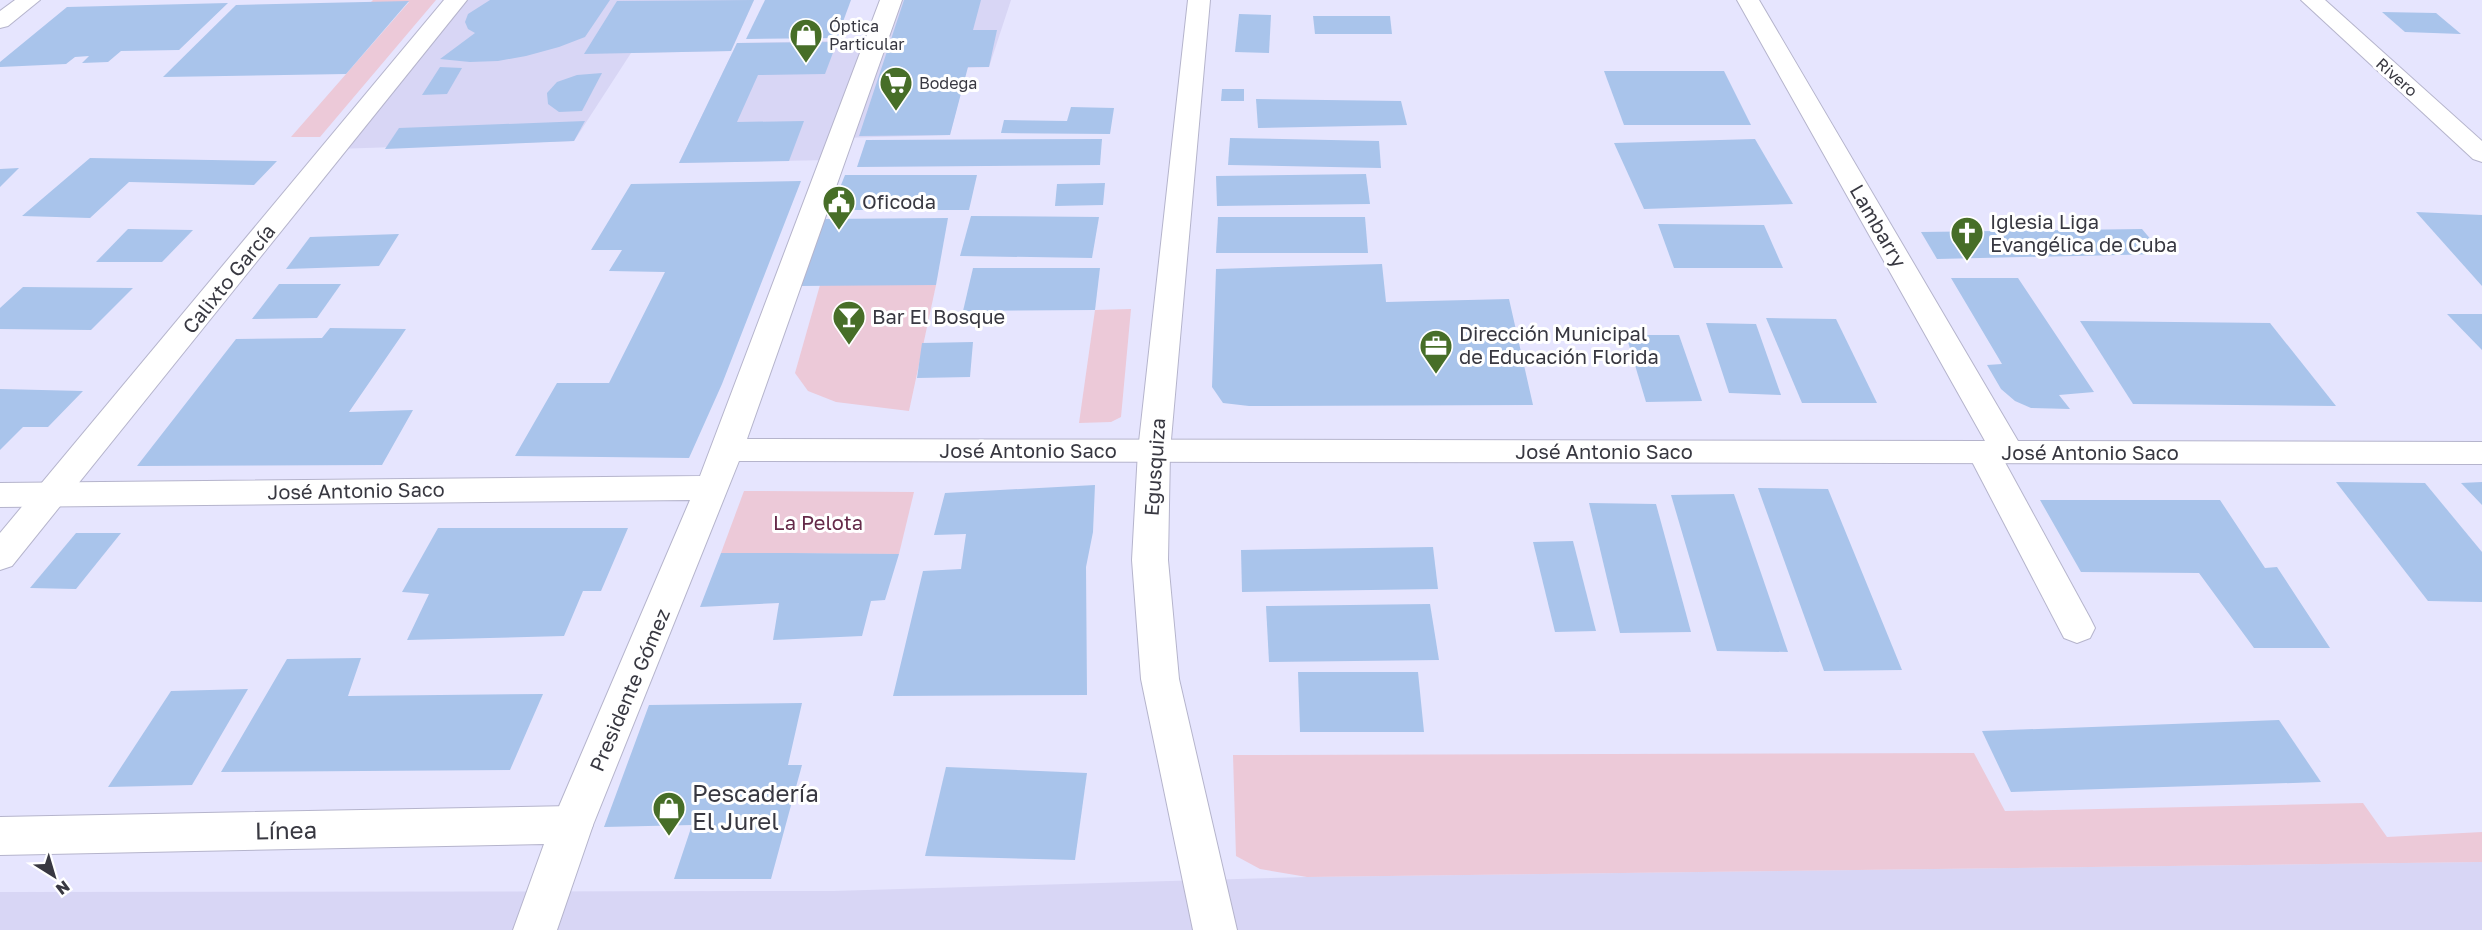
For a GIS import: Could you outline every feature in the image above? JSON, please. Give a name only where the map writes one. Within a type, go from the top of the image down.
[{"type":"street","points":[[0,21],[29,0]]},
{"type":"street","name":"Calixto García","points":[[0,557],[456,0]]},
{"type":"street","name":"Presidente Gómez","points":[[535,930],[572,825],[727,450],[891,0]]},
{"type":"street","name":"Egusquiza","points":[[1199,0],[1154,451],[1150,560],[1160,680],[1215,930]]},
{"type":"street","name":"Lambarry","points":[[1748,0],[1995,452],[2077,628]]},
{"type":"street","name":"Rivero","points":[[2312,0],[2482,153]]},
{"type":"street","name":"José Antonio Saco","points":[[727,450],[2482,453]]},
{"type":"street","name":"José Antonio Saco","points":[[0,495],[712,488]]},
{"type":"street","name":"Línea","points":[[0,836],[572,825]]},
{"type":"shaded area","points":[[456,0],[754,0],[731,51],[631,53],[574,141],[335,149]]},
{"type":"shaded area","points":[[891,0],[1011,0],[989,67],[967,68],[950,135],[840,138],[832,160],[679,163],[737,43],[876,40]]},
{"type":"shaded area","points":[[2482,862],[2482,930],[0,930],[0,892],[833,891],[1307,877]]},
{"type":"green space","points":[[373,0],[436,0],[320,137],[291,137],[409,2],[371,2]]},
{"type":"green space","points":[[820,285],[936,285],[909,411],[836,402],[808,391],[795,373]]},
{"type":"green space","points":[[1131,309],[1121,417],[1111,422],[1079,423],[1095,310]]},
{"type":"green space","name":"La Pelota","points":[[744,491],[914,492],[899,554],[721,553]]},
{"type":"green space","points":[[1974,753],[2005,811],[2363,803],[2387,837],[2482,832],[2482,862],[1307,877],[1260,869],[1236,856],[1233,755]]},
{"type":"building","points":[[490,0],[610,0],[585,37],[559,47],[498,61],[470,62],[440,59],[475,33],[468,29],[465,22],[468,14]]},
{"type":"building","points":[[754,0],[731,51],[584,54],[617,1]]},
{"type":"building","points":[[765,0],[851,0],[837,38],[746,39]]},
{"type":"building","points":[[904,0],[981,0],[973,30],[997,30],[989,67],[968,67],[950,135],[859,136]]},
{"type":"building","points":[[409,1],[346,74],[163,77],[236,5]]},
{"type":"building","points":[[228,3],[179,50],[121,51],[108,62],[82,63],[89,56],[75,57],[66,64],[0,67],[0,62],[67,7]]},
{"type":"building","points":[[2382,12],[2436,13],[2461,34],[2405,32]]},
{"type":"building","points":[[1239,14],[1271,15],[1269,53],[1235,52]]},
{"type":"building","points":[[1313,16],[1390,16],[1392,34],[1315,34]]},
{"type":"building","points":[[837,42],[825,74],[758,75],[737,122],[804,121],[789,161],[679,163],[737,43]]},
{"type":"building","points":[[440,67],[462,68],[447,94],[422,95]]},
{"type":"building","points":[[1604,71],[1724,71],[1751,125],[1624,125]]},
{"type":"building","points":[[602,73],[582,111],[559,112],[548,104],[547,93],[557,82],[577,75]]},
{"type":"building","points":[[1222,89],[1244,89],[1244,101],[1221,101]]},
{"type":"building","points":[[1256,99],[1401,101],[1407,125],[1258,128]]},
{"type":"building","points":[[1071,107],[1114,108],[1110,134],[1001,133],[1004,120],[1067,121]]},
{"type":"building","points":[[585,121],[574,141],[385,149],[399,128]]},
{"type":"building","points":[[1230,138],[1379,141],[1381,168],[1228,165]]},
{"type":"building","points":[[1102,139],[1100,165],[857,167],[866,140]]},
{"type":"building","points":[[1755,139],[1793,204],[1644,209],[1614,143]]},
{"type":"building","points":[[90,158],[277,161],[254,185],[129,182],[90,218],[22,216]]},
{"type":"building","points":[[19,168],[0,187],[0,169]]},
{"type":"building","points":[[1366,174],[1370,204],[1217,206],[1216,176]]},
{"type":"building","points":[[845,175],[977,175],[969,210],[831,210]]},
{"type":"building","points":[[801,181],[722,384],[689,458],[515,456],[557,383],[609,383],[665,272],[609,271],[622,250],[591,250],[631,184]]},
{"type":"building","points":[[1105,183],[1103,205],[1055,206],[1057,184]]},
{"type":"building","points":[[2416,212],[2482,215],[2482,286]]},
{"type":"building","points":[[971,216],[1099,217],[1092,258],[960,256]]},
{"type":"building","points":[[1218,217],[1365,217],[1368,253],[1216,253]]},
{"type":"building","points":[[948,218],[936,285],[798,286],[821,219]]},
{"type":"building","points":[[1658,224],[1764,225],[1783,268],[1674,268]]},
{"type":"building","points":[[128,229],[193,230],[162,262],[96,262]]},
{"type":"building","points":[[2142,229],[2163,254],[1937,259],[1921,232]]},
{"type":"building","points":[[399,234],[379,266],[286,269],[310,237]]},
{"type":"building","points":[[1382,264],[1386,302],[1509,299],[1533,405],[1249,406],[1223,403],[1212,387],[1216,269]]},
{"type":"building","points":[[973,268],[1100,268],[1095,310],[963,311]]},
{"type":"building","points":[[1951,278],[2018,278],[2094,392],[2059,395],[2070,409],[2031,408],[2015,401],[2001,389],[1987,365],[2002,364]]},
{"type":"building","points":[[279,284],[341,284],[317,318],[252,319]]},
{"type":"building","points":[[23,287],[133,288],[91,330],[0,329],[0,308]]},
{"type":"building","points":[[2447,314],[2482,314],[2482,350]]},
{"type":"building","points":[[1766,318],[1836,319],[1877,403],[1802,403]]},
{"type":"building","points":[[2080,321],[2270,323],[2336,406],[2133,404]]},
{"type":"building","points":[[1706,323],[1756,324],[1781,395],[1729,393]]},
{"type":"building","points":[[330,328],[406,329],[349,412],[413,410],[382,465],[137,466],[236,339],[322,338]]},
{"type":"building","points":[[1626,335],[1679,335],[1702,401],[1646,402]]},
{"type":"building","points":[[973,342],[970,377],[917,378],[922,343]]},
{"type":"building","points":[[0,389],[83,391],[48,427],[23,427],[0,450]]},
{"type":"building","points":[[2336,482],[2425,483],[2482,552],[2482,602],[2428,601]]},
{"type":"building","points":[[2482,482],[2482,505],[2461,483]]},
{"type":"building","points":[[1095,485],[1093,532],[1086,567],[1087,695],[893,696],[923,571],[961,569],[966,534],[934,535],[945,493]]},
{"type":"building","points":[[1758,488],[1828,489],[1902,670],[1824,671]]},
{"type":"building","points":[[1734,494],[1788,652],[1717,651],[1671,495]]},
{"type":"building","points":[[2040,500],[2220,500],[2265,568],[2277,567],[2330,648],[2254,648],[2199,573],[2081,572]]},
{"type":"building","points":[[1589,503],[1656,504],[1691,632],[1620,633]]},
{"type":"building","points":[[438,528],[628,528],[601,591],[583,591],[564,636],[407,640],[429,594],[402,592]]},
{"type":"building","points":[[76,533],[121,533],[76,589],[30,588]]},
{"type":"building","points":[[1573,541],[1596,631],[1555,632],[1533,542]]},
{"type":"building","points":[[1433,547],[1438,589],[1242,592],[1241,550]]},
{"type":"building","points":[[721,553],[899,554],[885,600],[871,601],[862,636],[773,640],[779,603],[700,607]]},
{"type":"building","points":[[1430,604],[1439,660],[1269,662],[1266,606]]},
{"type":"building","points":[[361,658],[348,696],[543,694],[510,770],[221,772],[287,659]]},
{"type":"building","points":[[1298,672],[1418,672],[1424,732],[1300,732]]},
{"type":"building","points":[[248,689],[192,785],[108,787],[171,691]]},
{"type":"building","points":[[802,703],[788,765],[802,765],[771,879],[674,879],[692,825],[604,827],[649,705]]},
{"type":"building","points":[[2279,720],[2321,782],[2011,792],[1982,731]]},
{"type":"building","points":[[946,767],[1087,773],[1075,860],[925,856]]},
{"type":"place","name":"Óptica Particular","points":[[806,64]]},
{"type":"place","name":"Bodega","points":[[896,112]]},
{"type":"place","name":"Oficoda","points":[[839,231]]},
{"type":"place","name":"Iglesia Liga Evangélica de Cuba","points":[[1967,262]]},
{"type":"place","name":"Bar El Bosque","points":[[849,346]]},
{"type":"place","name":"Dirección Municipal de Educación Florida","points":[[1436,375]]},
{"type":"place","name":"Pescadería El Jurel","points":[[669,837]]}]
